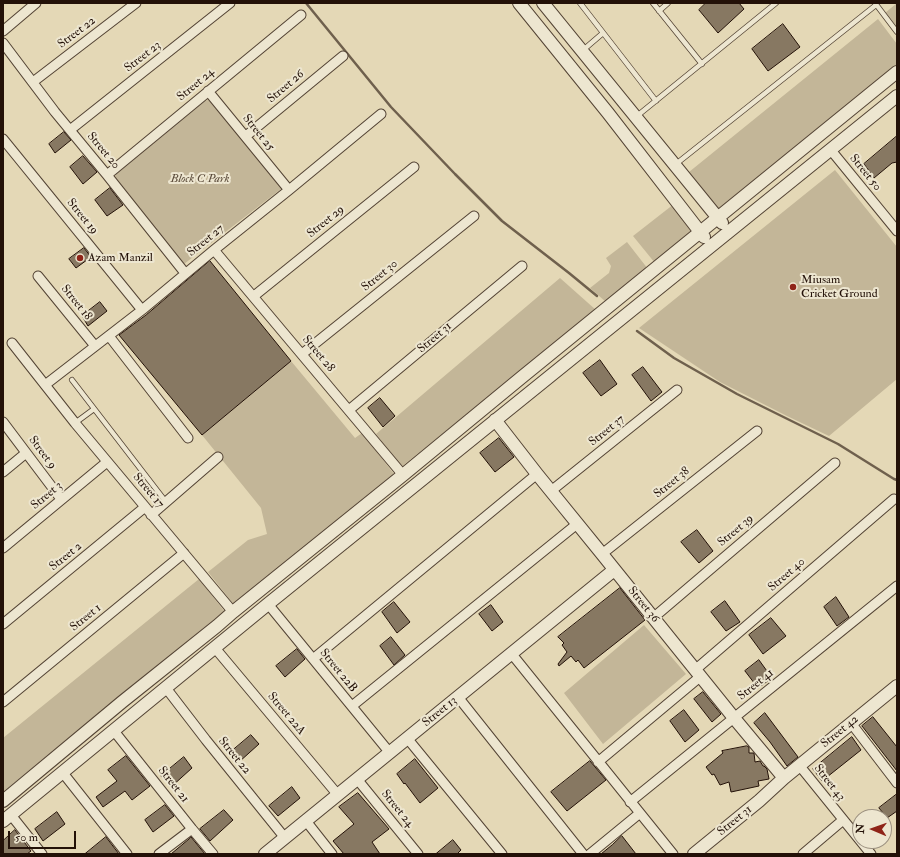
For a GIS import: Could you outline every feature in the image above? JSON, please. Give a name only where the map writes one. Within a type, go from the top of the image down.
[{"type":"street","points":[[3,31],[36,3]]},
{"type":"street","name":"Street 22","points":[[33,82],[136,3]]},
{"type":"street","name":"Street 23","points":[[70,130],[230,3]]},
{"type":"street","points":[[543,3],[718,217],[728,232]]},
{"type":"street","points":[[526,6],[710,247]]},
{"type":"street","name":"Street 24","points":[[107,175],[301,15]]},
{"type":"street","name":"Street 20","points":[[3,43],[70,130],[185,274]]},
{"type":"street","name":"Street 26","points":[[246,136],[343,56]]},
{"type":"street","points":[[3,801],[132,694],[897,72]]},
{"type":"street","name":"Street 25","points":[[208,91],[289,190]]},
{"type":"street","points":[[42,854],[7,818],[268,604],[830,149],[895,101]]},
{"type":"street","name":"Street 27","points":[[45,385],[142,310],[381,114]]},
{"type":"street","name":"Street 19","points":[[3,139],[142,310]]},
{"type":"street","name":"Street 50","points":[[830,149],[897,231]]},
{"type":"street","name":"Street 29","points":[[254,296],[414,167]]},
{"type":"street","name":"Street 30","points":[[302,354],[474,216]]},
{"type":"street","name":"Street 28","points":[[214,250],[403,475]]},
{"type":"street","name":"Street 31","points":[[349,410],[522,266]]},
{"type":"street","name":"Street 18","points":[[38,276],[96,346]]},
{"type":"street","points":[[109,336],[188,438]]},
{"type":"street","name":"Street 17","points":[[12,344],[107,462],[233,612]]},
{"type":"street","name":"Street 37","points":[[551,491],[677,390]]},
{"type":"street","name":"Street 36","points":[[495,420],[614,570],[784,778]]},
{"type":"street","name":"Street 9","points":[[3,422],[61,499]]},
{"type":"street","name":"Street 38","points":[[602,554],[757,431]]},
{"type":"street","points":[[451,435],[461,448]]},
{"type":"street","points":[[3,472],[26,453]]},
{"type":"street","points":[[151,515],[218,457]]},
{"type":"street","name":"Street 3","points":[[3,548],[107,462]]},
{"type":"street","name":"Street 39","points":[[653,618],[835,463]]},
{"type":"street","points":[[313,659],[537,474]]},
{"type":"street","name":"Street 40","points":[[598,762],[894,499]]},
{"type":"street","name":"Street 2","points":[[3,624],[145,507]]},
{"type":"street","points":[[352,706],[578,524]]},
{"type":"street","name":"Street 1","points":[[3,702],[184,553]]},
{"type":"street","points":[[304,555],[313,568]]},
{"type":"street","name":"Street 13","points":[[265,854],[614,570]]},
{"type":"street","name":"Street 41","points":[[630,802],[897,586]]},
{"type":"street","name":"Street 22B","points":[[268,604],[390,753]]},
{"type":"street","name":"Street 22A","points":[[215,648],[338,795]]},
{"type":"street","points":[[511,653],[673,854]]},
{"type":"street","name":"Street 42","points":[[784,778],[897,686]]},
{"type":"street","name":"Street 22","points":[[166,688],[206,740],[286,838]]},
{"type":"street","points":[[132,694],[142,708]]},
{"type":"street","points":[[458,697],[583,854]]},
{"type":"street","points":[[851,723],[896,778]]},
{"type":"street","name":"Street 21","points":[[114,730],[213,854]]},
{"type":"street","points":[[407,738],[502,854]]},
{"type":"street","name":"Street 43","points":[[799,765],[870,854]]},
{"type":"street","points":[[63,773],[127,854]]},
{"type":"street","name":"Street 31","points":[[694,854],[759,801],[784,778]]},
{"type":"street","name":"Street 24","points":[[357,779],[418,854]]},
{"type":"street","points":[[590,854],[640,813]]},
{"type":"street","points":[[803,854],[843,820]]},
{"type":"street","points":[[306,821],[332,854]]},
{"type":"street","points":[[159,854],[192,828]]},
{"type":"lane","points":[[580,3],[656,101]]},
{"type":"lane","points":[[653,3],[702,64]]},
{"type":"lane","points":[[659,11],[668,3]]},
{"type":"lane","points":[[636,117],[776,3]]},
{"type":"lane","points":[[674,165],[875,4],[897,32]]},
{"type":"lane","points":[[582,51],[603,33]]},
{"type":"lane","points":[[72,380],[166,502]]},
{"type":"lane","points":[[75,423],[94,409]]},
{"type":"green space","points":[[897,3],[897,28],[885,13]]},
{"type":"green space","points":[[878,19],[897,44],[897,67],[719,210],[689,172]]},
{"type":"green space","name":"Block C Park","points":[[208,100],[282,185],[281,189],[184,264],[115,178],[116,174]]},
{"type":"green space","name":"Miusam Cricket Ground","points":[[835,170],[897,247],[897,379],[829,436],[720,382],[639,328]]},
{"type":"green space","points":[[674,204],[694,231],[655,263],[633,236]]},
{"type":"green space","points":[[627,242],[648,269],[606,302],[590,288],[609,273],[611,266],[606,258]]},
{"type":"green space","points":[[560,278],[596,310],[401,467],[376,434]]},
{"type":"green space","points":[[291,361],[355,438],[362,433],[394,474],[235,606],[208,572],[248,540],[267,534],[261,508],[202,435]]},
{"type":"green space","points":[[199,579],[225,612],[3,793],[3,738]]},
{"type":"green space","points":[[644,625],[686,674],[603,744],[564,693]]},
{"type":"building","points":[[706,3],[739,3],[744,9],[718,33],[699,10]]},
{"type":"building","points":[[783,24],[800,47],[768,71],[752,49]]},
{"type":"building","points":[[64,132],[71,140],[55,153],[49,144]]},
{"type":"building","points":[[897,136],[897,162],[892,163],[874,178],[864,164]]},
{"type":"building","points":[[83,156],[97,172],[83,184],[70,167]]},
{"type":"building","points":[[110,188],[123,205],[107,216],[95,200]]},
{"type":"building","name":"Azam Manzil","points":[[84,248],[91,257],[76,268],[69,259]]},
{"type":"building","points":[[210,261],[291,361],[202,435],[119,335],[146,315]]},
{"type":"building","points":[[100,302],[107,311],[88,326],[82,316]]},
{"type":"building","points":[[600,360],[617,384],[601,396],[583,373]]},
{"type":"building","points":[[643,367],[662,392],[651,401],[632,375]]},
{"type":"building","points":[[380,398],[395,416],[383,427],[368,408]]},
{"type":"building","points":[[499,438],[514,457],[495,472],[480,453]]},
{"type":"building","points":[[697,530],[713,551],[699,563],[681,542]]},
{"type":"building","points":[[620,588],[645,620],[584,668],[578,660],[576,662],[571,656],[559,666],[558,664],[567,652],[562,645],[564,643],[558,637]]},
{"type":"building","points":[[836,597],[849,617],[837,626],[824,607]]},
{"type":"building","points":[[725,601],[740,622],[726,631],[711,612]]},
{"type":"building","points":[[394,602],[410,622],[397,633],[382,612]]},
{"type":"building","points":[[491,605],[503,622],[492,631],[479,614]]},
{"type":"building","points":[[771,618],[786,636],[763,654],[749,635]]},
{"type":"building","points":[[391,637],[405,655],[394,665],[380,646]]},
{"type":"building","points":[[297,649],[305,659],[285,677],[276,666]]},
{"type":"building","points":[[759,660],[772,678],[758,688],[745,671]]},
{"type":"building","points":[[703,692],[721,714],[712,722],[694,699]]},
{"type":"building","points":[[684,710],[699,730],[685,742],[670,721]]},
{"type":"building","points":[[765,713],[798,757],[787,766],[754,723]]},
{"type":"building","points":[[873,717],[897,747],[897,771],[862,726]]},
{"type":"building","points":[[251,735],[259,744],[239,762],[232,751]]},
{"type":"building","points":[[852,737],[861,750],[822,781],[813,769]]},
{"type":"building","points":[[747,746],[749,747],[749,753],[754,753],[755,762],[760,761],[767,769],[769,779],[758,781],[759,786],[731,792],[729,782],[720,785],[714,774],[712,775],[706,767],[723,753],[722,751]]},
{"type":"building","points":[[126,756],[150,786],[132,800],[125,791],[103,807],[96,797],[117,781],[108,770]]},
{"type":"building","points":[[184,757],[192,768],[171,787],[161,776]]},
{"type":"building","points":[[415,759],[438,788],[420,803],[397,774]]},
{"type":"building","points":[[590,761],[606,780],[567,811],[551,792]]},
{"type":"building","points":[[292,787],[300,798],[278,816],[269,806]]},
{"type":"building","points":[[358,793],[389,829],[372,842],[380,854],[344,854],[333,841],[354,824],[339,807]]},
{"type":"building","points":[[897,794],[897,811],[892,814],[892,809],[879,808]]},
{"type":"building","points":[[165,805],[174,816],[153,832],[145,820]]},
{"type":"building","points":[[224,810],[233,820],[210,841],[200,829]]},
{"type":"building","points":[[57,812],[65,824],[43,841],[35,829]]},
{"type":"building","points":[[15,830],[31,851],[27,854],[3,854],[3,841]]},
{"type":"building","points":[[622,836],[636,854],[601,854],[612,845]]},
{"type":"building","points":[[106,837],[119,854],[85,854]]},
{"type":"building","points":[[191,837],[205,854],[171,854],[189,839]]},
{"type":"building","points":[[453,840],[461,850],[457,854],[436,854]]},
{"type":"waterway","points":[[306,3],[391,107],[455,174],[502,221],[597,296]]},
{"type":"waterway","points":[[637,331],[674,358],[737,394],[838,444],[897,480]]},
{"type":"place","name":"Azam Manzil","points":[[80,258]]},
{"type":"place","name":"Miusam Cricket Ground","points":[[793,287]]}]
